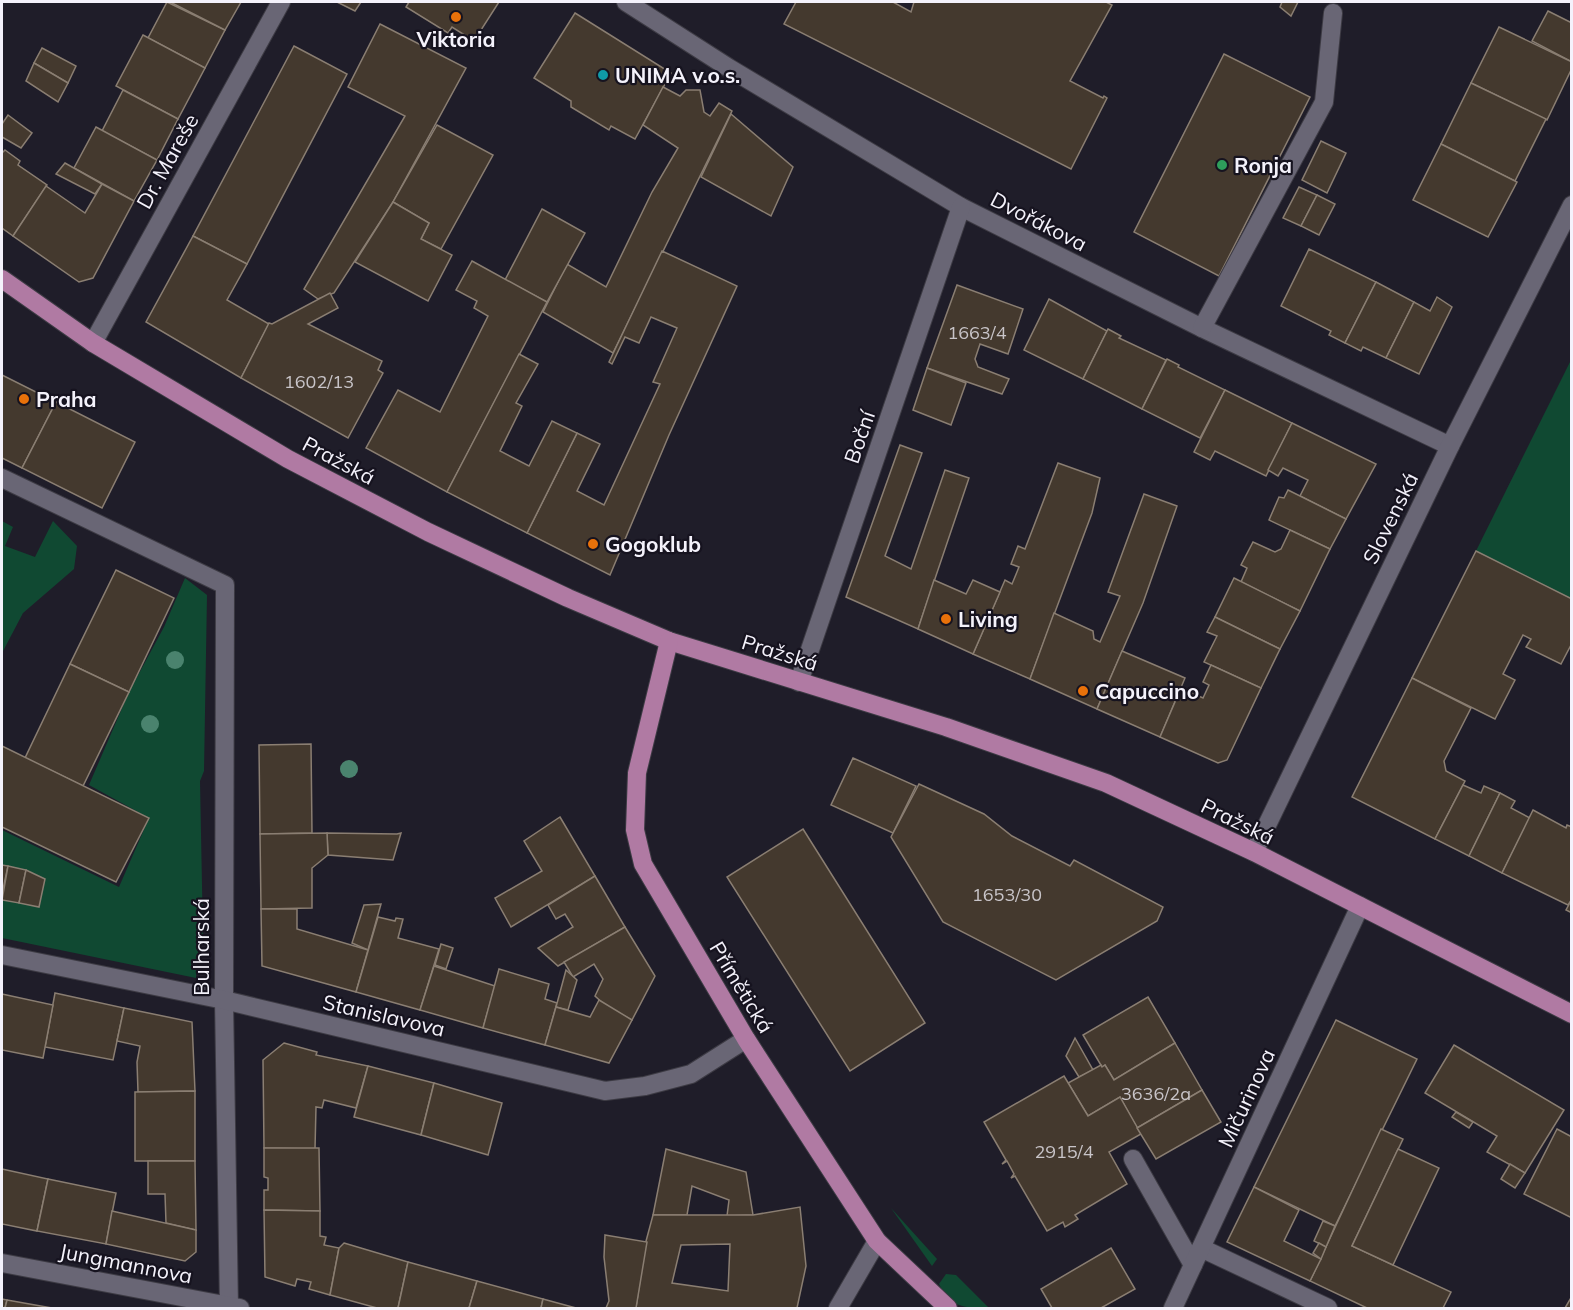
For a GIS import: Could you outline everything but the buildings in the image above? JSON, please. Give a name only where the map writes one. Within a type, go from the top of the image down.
[{"type":"main road","name":"Pražská","points":[[2,279],[93,343],[288,459],[428,532],[568,598],[669,640],[946,727],[1106,783],[1254,852],[1572,1014]]},
{"type":"main road","name":"Přímětická","points":[[669,640],[637,773],[635,830],[643,864],[746,1039],[877,1241],[948,1308]]},
{"type":"street","name":"Dr. Mareše","points":[[93,343],[281,2]]},
{"type":"street","name":"Dvořákova","points":[[626,2],[729,68],[962,207],[1202,328],[1450,446]]},
{"type":"street","points":[[1202,328],[1324,102],[1333,13]]},
{"type":"street","name":"Slovenská","points":[[1254,852],[1450,446],[1572,205]]},
{"type":"street","name":"Boční","points":[[799,682],[962,207]]},
{"type":"street","name":"Bulharská","points":[[2,478],[225,585],[224,1000],[233,1307]]},
{"type":"street","name":"Mičurinova","points":[[1173,1308],[1360,906]]},
{"type":"street","name":"Stanislavova","points":[[2,956],[224,1000],[605,1091],[645,1086],[691,1074],[746,1039]]},
{"type":"street","points":[[1133,1159],[1197,1257],[1328,1308]]},
{"type":"street","points":[[838,1308],[877,1241]]},
{"type":"street","name":"Jungmannova","points":[[2,1263],[233,1307]]},
{"type":"green space","points":[[1571,360],[1571,599],[1476,551]]},
{"type":"green space","points":[[2,521],[13,527],[5,546],[35,557],[53,521],[77,546],[74,569],[23,613],[2,653]]},
{"type":"green space","points":[[185,578],[207,595],[204,771],[200,781],[203,937],[197,957],[196,978],[2,938],[2,830],[119,887],[149,818],[89,785],[129,692],[164,627]]},
{"type":"green space","points":[[891,1208],[937,1259],[932,1266]]},
{"type":"green space","points":[[946,1274],[956,1275],[989,1308],[966,1307],[953,1302],[939,1284]]},
{"type":"place","name":"Viktoria","points":[[456,17]]},
{"type":"place","name":"UNIMA v.o.s.","points":[[603,75]]},
{"type":"place","name":"Ronja","points":[[1222,165]]},
{"type":"place","name":"Praha","points":[[24,399]]},
{"type":"place","name":"Gogoklub","points":[[593,544]]},
{"type":"place","name":"Living","points":[[946,619]]},
{"type":"place","name":"Capuccino","points":[[1083,691]]}]
